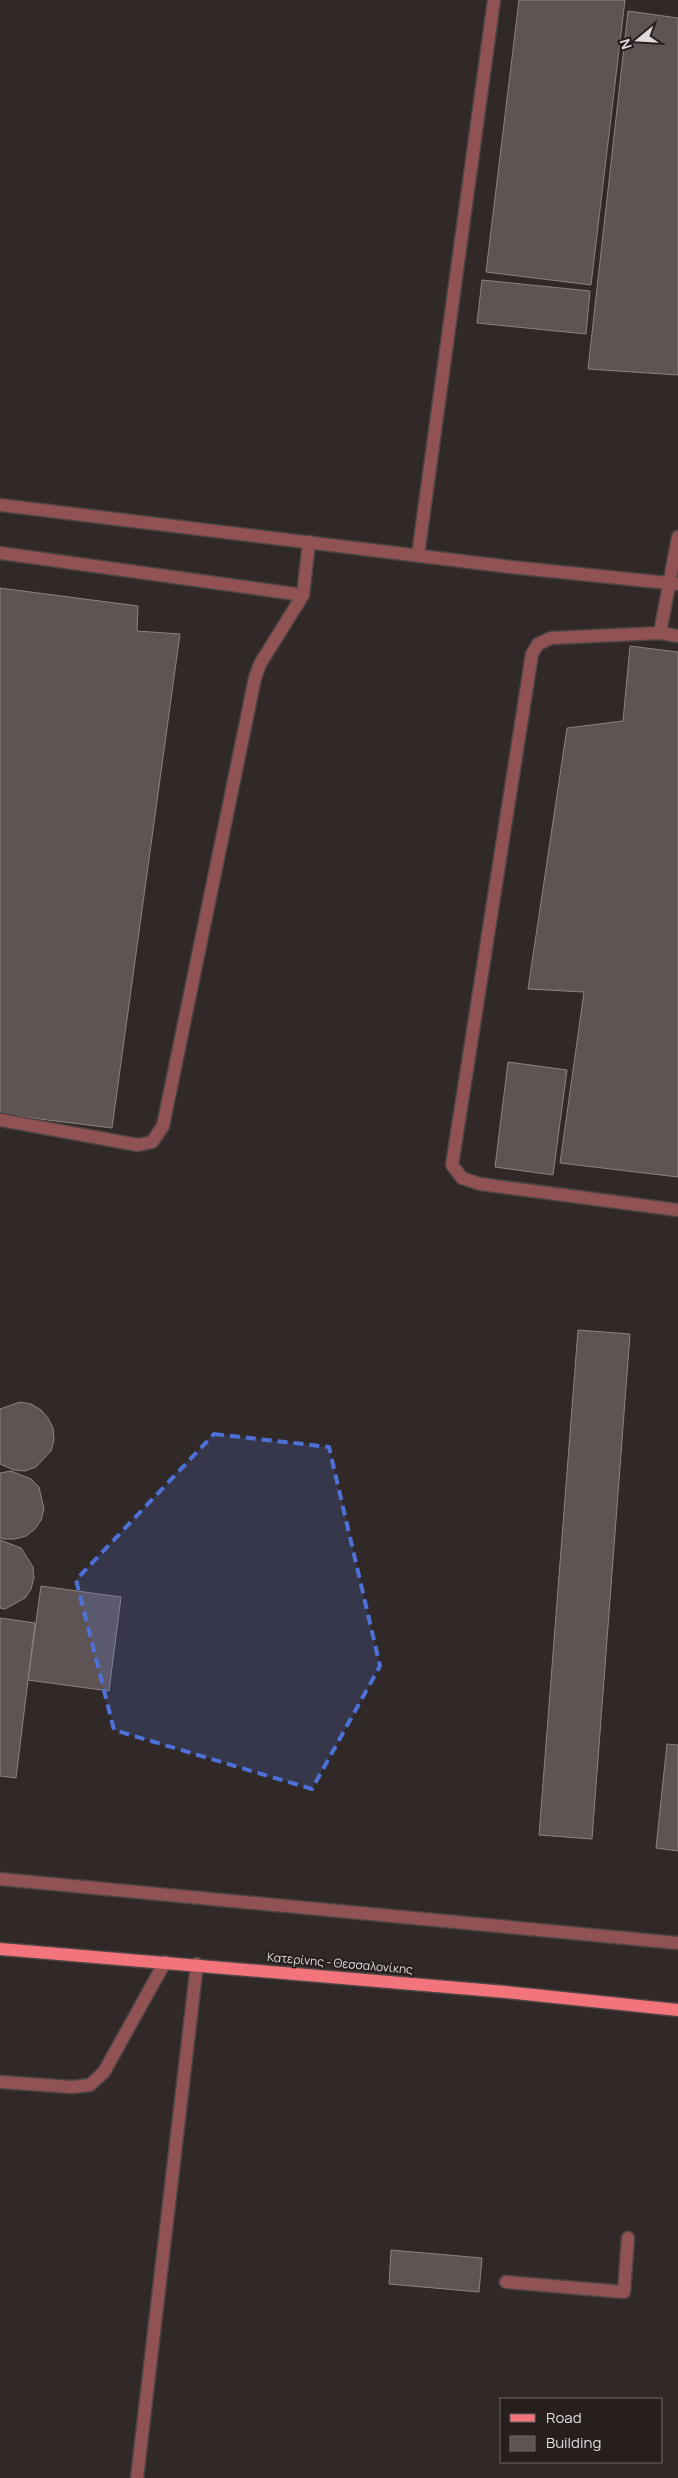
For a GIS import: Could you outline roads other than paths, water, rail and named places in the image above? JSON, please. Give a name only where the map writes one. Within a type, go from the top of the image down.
[{"type":"main road","name":"Κατερίνης - Θεσσαλονίκης","points":[[0,1949],[196,1964],[506,1992],[678,2010]]},
{"type":"street","points":[[418,555],[494,0]]},
{"type":"street","points":[[0,504],[674,584]]},
{"type":"street","points":[[660,633],[674,584],[678,538]]},
{"type":"street","points":[[0,1120],[138,1145],[152,1142],[163,1126],[256,678],[260,664],[303,595],[309,542]]},
{"type":"street","points":[[0,553],[303,595]]},
{"type":"street","points":[[678,636],[660,633],[551,638],[538,644],[532,654],[452,1165],[462,1178],[480,1184],[678,1210]]},
{"type":"street","points":[[0,1879],[678,1943]]},
{"type":"street","points":[[0,2082],[72,2087],[90,2085],[104,2072],[165,1962]]},
{"type":"street","points":[[137,2478],[196,1964]]},
{"type":"street","points":[[506,2282],[624,2292],[628,2238]]}]
